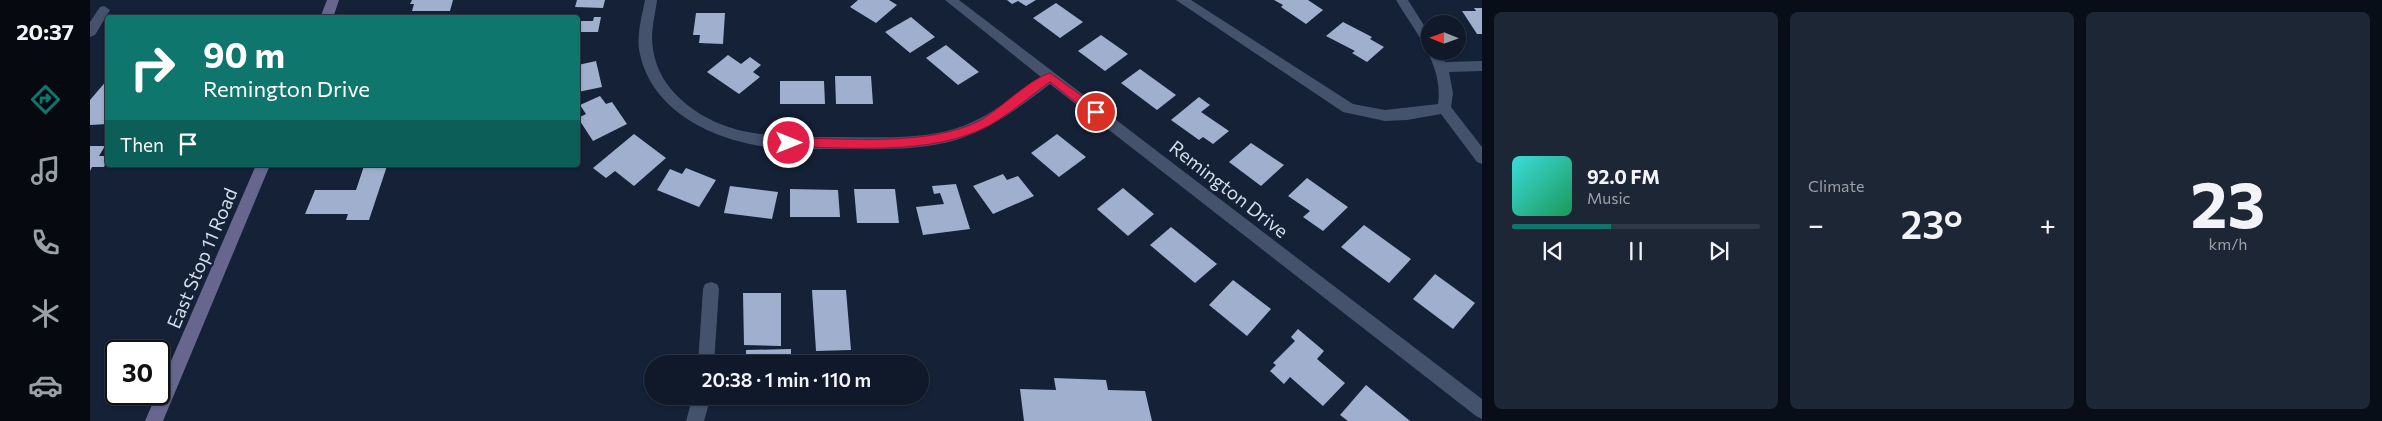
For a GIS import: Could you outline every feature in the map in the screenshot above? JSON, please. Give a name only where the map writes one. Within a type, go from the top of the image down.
[{"type":"main road","points":[[327,15],[333,0]]},
{"type":"main road","name":"East Stop 11 Road","points":[[154,421],[262,167]]},
{"type":"street","points":[[651,0],[646,50],[660,85],[677,105],[708,125],[748,139],[784,143],[907,142],[938,139],[984,123],[1050,77]]},
{"type":"street","name":"Remington Drive","points":[[951,0],[1482,410]]},
{"type":"street","points":[[1182,0],[1348,108],[1370,115],[1391,117],[1444,108]]},
{"type":"street","points":[[1402,0],[1421,31]]},
{"type":"street","points":[[90,32],[104,10]]},
{"type":"street","points":[[1437,60],[1444,77],[1446,100],[1444,108]]},
{"type":"street","points":[[1440,67],[1482,66]]},
{"type":"street","points":[[1444,108],[1482,158]]},
{"type":"street","points":[[707,355],[711,289]]},
{"type":"street","points":[[695,421],[699,405]]},
{"type":"building","points":[[412,0],[453,0],[450,11],[412,11],[414,4],[410,4]]},
{"type":"building","points":[[577,0],[605,0],[603,8],[575,7]]},
{"type":"building","points":[[858,0],[889,0],[897,5],[876,23],[850,7]]},
{"type":"building","points":[[1007,0],[1036,0],[1026,6],[1018,1],[1012,4]]},
{"type":"building","points":[[1274,0],[1308,0],[1323,10],[1306,24]]},
{"type":"building","points":[[1056,3],[1083,22],[1060,38],[1033,18]]},
{"type":"building","points":[[1474,8],[1482,8],[1482,34],[1477,34],[1462,11],[1476,11]]},
{"type":"building","points":[[696,13],[725,13],[723,44],[699,43],[700,35],[693,35]]},
{"type":"building","points":[[449,14],[448,15],[409,15]]},
{"type":"building","points":[[594,17],[601,17],[598,32],[580,32],[580,21],[593,21]]},
{"type":"building","points":[[911,17],[935,37],[910,53],[885,32]]},
{"type":"building","points":[[1343,22],[1372,37],[1370,39],[1384,47],[1367,62],[1352,53],[1355,51],[1326,36]]},
{"type":"building","points":[[1101,35],[1128,54],[1105,71],[1078,51]]},
{"type":"building","points":[[946,45],[979,72],[958,85],[926,58]]},
{"type":"building","points":[[728,55],[741,64],[750,57],[761,65],[753,72],[760,77],[739,94],[707,72]]},
{"type":"building","points":[[596,61],[602,87],[580,92],[580,65]]},
{"type":"building","points":[[1140,69],[1176,95],[1157,110],[1121,83]]},
{"type":"building","points":[[835,76],[871,76],[873,104],[836,104]]},
{"type":"building","points":[[780,81],[824,81],[825,104],[780,104]]},
{"type":"building","points":[[105,82],[105,124],[90,125],[90,100]]},
{"type":"building","points":[[600,96],[606,104],[612,102],[627,124],[593,141],[580,121],[580,117],[586,114],[580,105]]},
{"type":"building","points":[[1199,97],[1210,105],[1201,112],[1229,131],[1213,144],[1203,137],[1199,140],[1171,120]]},
{"type":"building","points":[[634,134],[666,158],[634,186],[615,171],[606,178],[593,168]]},
{"type":"building","points":[[1057,134],[1086,157],[1059,177],[1031,153]]},
{"type":"building","points":[[1251,143],[1284,165],[1261,186],[1229,162]]},
{"type":"building","points":[[90,146],[105,146],[99,156],[105,156],[104,167],[92,167],[90,171]]},
{"type":"building","points":[[364,167],[387,167],[369,220],[346,220],[348,214],[305,214],[315,190],[356,190]]},
{"type":"building","points":[[686,168],[716,180],[699,207],[657,190],[670,169],[682,174]]},
{"type":"building","points":[[1003,174],[1007,180],[1018,176],[1034,196],[993,214],[973,186]]},
{"type":"building","points":[[1307,178],[1348,207],[1323,231],[1303,217],[1310,211],[1288,196]]},
{"type":"building","points":[[956,184],[970,229],[923,235],[916,207],[944,204],[940,193],[934,194],[932,186]]},
{"type":"building","points":[[730,186],[778,192],[772,219],[724,213]]},
{"type":"building","points":[[1123,188],[1154,214],[1128,236],[1097,209]]},
{"type":"building","points":[[790,189],[838,190],[840,217],[790,217]]},
{"type":"building","points":[[854,189],[895,189],[899,223],[857,223]]},
{"type":"building","points":[[1364,225],[1411,259],[1389,283],[1341,247]]},
{"type":"building","points":[[1171,227],[1217,264],[1195,283],[1150,245]]},
{"type":"building","points":[[1435,274],[1475,303],[1453,329],[1413,299]]},
{"type":"building","points":[[1233,280],[1271,309],[1247,336],[1209,305]]},
{"type":"building","points":[[812,290],[846,290],[851,350],[816,351]]},
{"type":"building","points":[[743,293],[781,293],[781,346],[744,345]]},
{"type":"building","points":[[1298,329],[1324,351],[1317,359],[1345,383],[1323,406],[1290,377],[1284,384],[1270,371],[1276,365],[1273,363],[1295,341],[1291,337]]},
{"type":"building","points":[[791,349],[791,355],[746,355],[746,350]]},
{"type":"building","points":[[1054,378],[1106,380],[1108,390],[1145,391],[1152,421],[1024,421],[1020,389],[1056,390]]},
{"type":"building","points":[[1366,385],[1410,421],[1348,421],[1340,415]]},
{"type":"building","points":[[801,405],[855,405],[855,406]]},
{"type":"route","points":[[789,143],[928,141],[958,134],[976,127],[999,114],[1050,77],[1096,112]]}]
